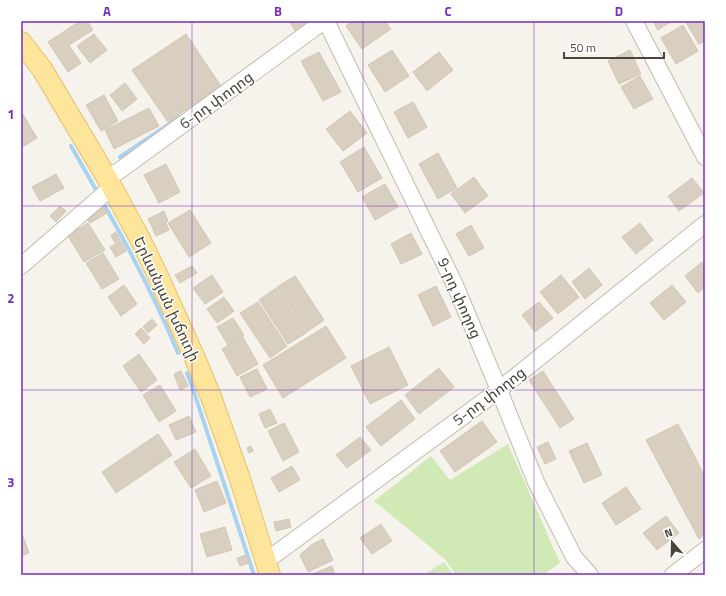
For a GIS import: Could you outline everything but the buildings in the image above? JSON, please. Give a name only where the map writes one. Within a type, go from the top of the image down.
[{"type":"main road","name":"Երևանյան խճուղի","points":[[21,42],[42,69],[110,183],[157,274],[211,397],[239,476],[268,568]]},
{"type":"street","name":"6-րդ փողոց","points":[[21,266],[110,183],[119,171],[325,21]]},
{"type":"street","name":"9-րդ փողոց","points":[[325,21],[456,284],[536,482],[574,557],[590,575]]},
{"type":"street","points":[[634,21],[705,157]]},
{"type":"street","name":"5-րդ փողոց","points":[[268,568],[499,390],[705,224]]},
{"type":"street","points":[[673,575],[705,550]]},
{"type":"green space","points":[[508,444],[560,563],[543,575],[456,575],[445,559],[374,501],[431,456],[450,480]]},
{"type":"green space","points":[[444,562],[453,575],[423,575]]},
{"type":"waterway","points":[[120,157],[180,117]]},
{"type":"waterway","points":[[71,146],[95,188]]},
{"type":"waterway","points":[[102,201],[123,238],[161,314],[178,353]]},
{"type":"waterway","points":[[187,373],[254,575]]}]
